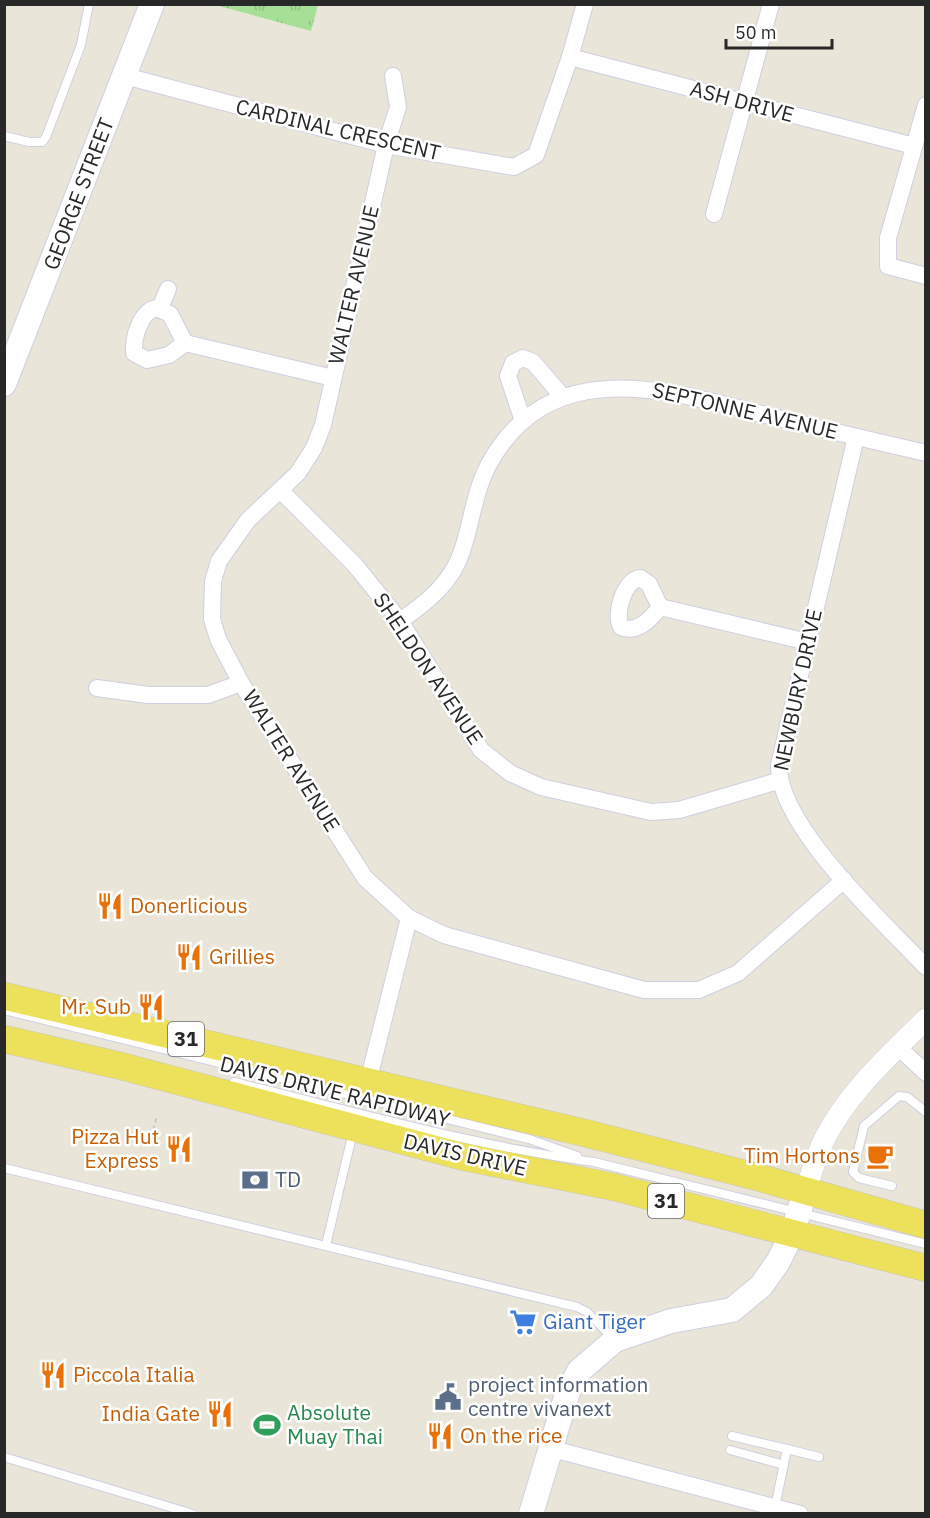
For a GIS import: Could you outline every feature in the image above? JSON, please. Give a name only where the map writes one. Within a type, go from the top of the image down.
[{"type":"main road","name":"GEORGE STREET","points":[[4,384],[152,4]]},
{"type":"main road","name":"DAVIS DRIVE","points":[[4,996],[365,1090],[589,1134],[757,1177],[799,1212],[926,1268]]},
{"type":"main road","name":"DAVIS DRIVE","points":[[4,1039],[356,1121],[464,1157],[614,1187],[799,1212],[926,1225]]},
{"type":"main road","points":[[531,1514],[567,1394],[579,1371],[615,1340],[671,1321],[732,1310],[761,1287],[799,1212]]},
{"type":"street","name":"CARDINAL CRESCENT","points":[[125,76],[386,145],[514,167],[536,155],[570,57],[585,4]]},
{"type":"street","points":[[714,214],[771,4]]},
{"type":"street","name":"ASH DRIVE","points":[[570,57],[914,146]]},
{"type":"street","name":"WALTER AVENUE","points":[[393,76],[398,107],[386,145],[324,425],[314,448],[298,473],[248,520],[230,541],[219,561],[213,581],[212,619],[218,639],[241,683],[365,878],[409,918],[444,936],[644,990],[699,990],[738,973],[844,880]]},
{"type":"street","points":[[926,105],[888,238],[888,266],[926,276]]},
{"type":"street","points":[[160,308],[168,289]]},
{"type":"street","points":[[152,308],[160,308],[176,322],[185,343],[177,351],[152,361],[142,359],[134,353],[134,343],[144,315],[152,308]]},
{"type":"street","points":[[185,343],[333,378]]},
{"type":"street","points":[[523,421],[508,376],[513,363],[523,358],[533,362],[563,397]]},
{"type":"street","name":"SEPTONNE AVENUE","points":[[400,621],[432,597],[453,571],[462,553],[482,476],[496,450],[523,421],[563,397],[594,389],[649,389],[677,393],[926,453]]},
{"type":"street","name":"NEWBURY DRIVE","points":[[856,437],[779,765],[778,781],[787,803],[801,826],[844,880],[926,967]]},
{"type":"street","name":"SHELDON AVENUE","points":[[281,491],[355,565],[400,621],[481,750],[494,763],[524,781],[651,812],[679,810],[778,781]]},
{"type":"street","points":[[641,570],[660,607],[639,627],[630,630],[621,627],[618,618],[627,586],[641,570]]},
{"type":"street","points":[[660,607],[808,642]]},
{"type":"street","points":[[97,688],[148,695],[208,695],[241,683]]},
{"type":"street","points":[[365,1090],[409,918]]},
{"type":"street","points":[[799,1212],[823,1141],[833,1123],[863,1084],[926,1019]]},
{"type":"street","points":[[898,1047],[926,1073]]},
{"type":"street","points":[[549,1448],[800,1514]]},
{"type":"lane","points":[[4,136],[29,142],[42,142],[46,137],[81,45],[89,4]]},
{"type":"lane","name":"DAVIS DRIVE RAPIDWAY","points":[[4,1010],[365,1090],[530,1139],[594,1162],[926,1244]]},
{"type":"lane","name":"DAVIS DRIVE RAPIDWAY","points":[[229,1081],[356,1121],[544,1156],[594,1162]]},
{"type":"lane","points":[[326,1245],[365,1090]]},
{"type":"lane","points":[[892,1186],[859,1178],[853,1172],[862,1128],[899,1096],[907,1097],[926,1112]]},
{"type":"lane","points":[[4,1168],[577,1307],[587,1312],[615,1340]]},
{"type":"lane","points":[[732,1436],[819,1456]]},
{"type":"lane","points":[[730,1449],[784,1465]]},
{"type":"lane","points":[[780,1510],[787,1449]]},
{"type":"lane","points":[[4,1457],[193,1514]]},
{"type":"path","points":[[151,1137],[157,1116]]},
{"type":"green space","points":[[216,5],[318,5],[311,31]]},
{"type":"place","name":"Donerlicious","points":[[110,906]]},
{"type":"place","name":"Grillies","points":[[189,957]]},
{"type":"place","name":"Mr. Sub","points":[[151,1007]]},
{"type":"place","name":"Pizza Hut Express","points":[[179,1149]]},
{"type":"place","name":"Tim Hortons","points":[[880,1156]]},
{"type":"place","name":"TD","points":[[255,1180]]},
{"type":"place","name":"Giant Tiger","points":[[523,1322]]},
{"type":"place","name":"Piccola Italia","points":[[53,1375]]},
{"type":"place","name":"project information centre vivanext","points":[[448,1397]]},
{"type":"place","name":"India Gate","points":[[220,1414]]},
{"type":"place","name":"Absolute Muay Thai","points":[[267,1425]]},
{"type":"place","name":"On the rice","points":[[440,1436]]}]
